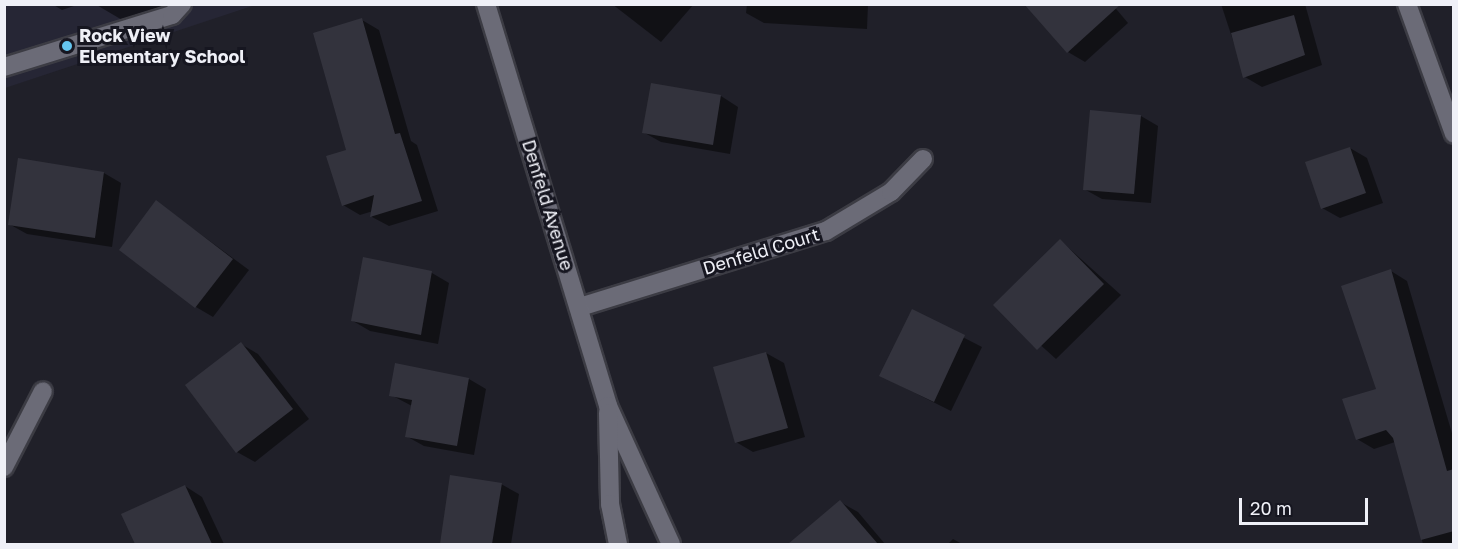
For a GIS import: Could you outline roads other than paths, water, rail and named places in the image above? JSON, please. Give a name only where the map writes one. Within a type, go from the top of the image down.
[{"type":"street","points":[[4,67],[172,15],[182,4]]},
{"type":"street","name":"Denfeld Avenue","points":[[486,4],[580,306],[608,406],[671,544]]},
{"type":"street","points":[[1407,4],[1454,134]]},
{"type":"street","name":"Denfeld Court","points":[[580,306],[826,231],[891,192],[923,159]]},
{"type":"street","points":[[4,466],[43,392]]},
{"type":"street","name":"Denfeld Avenue","points":[[608,406],[610,504],[618,544]]},
{"type":"place","name":"Rock View Elementary School","points":[[67,46]]}]
